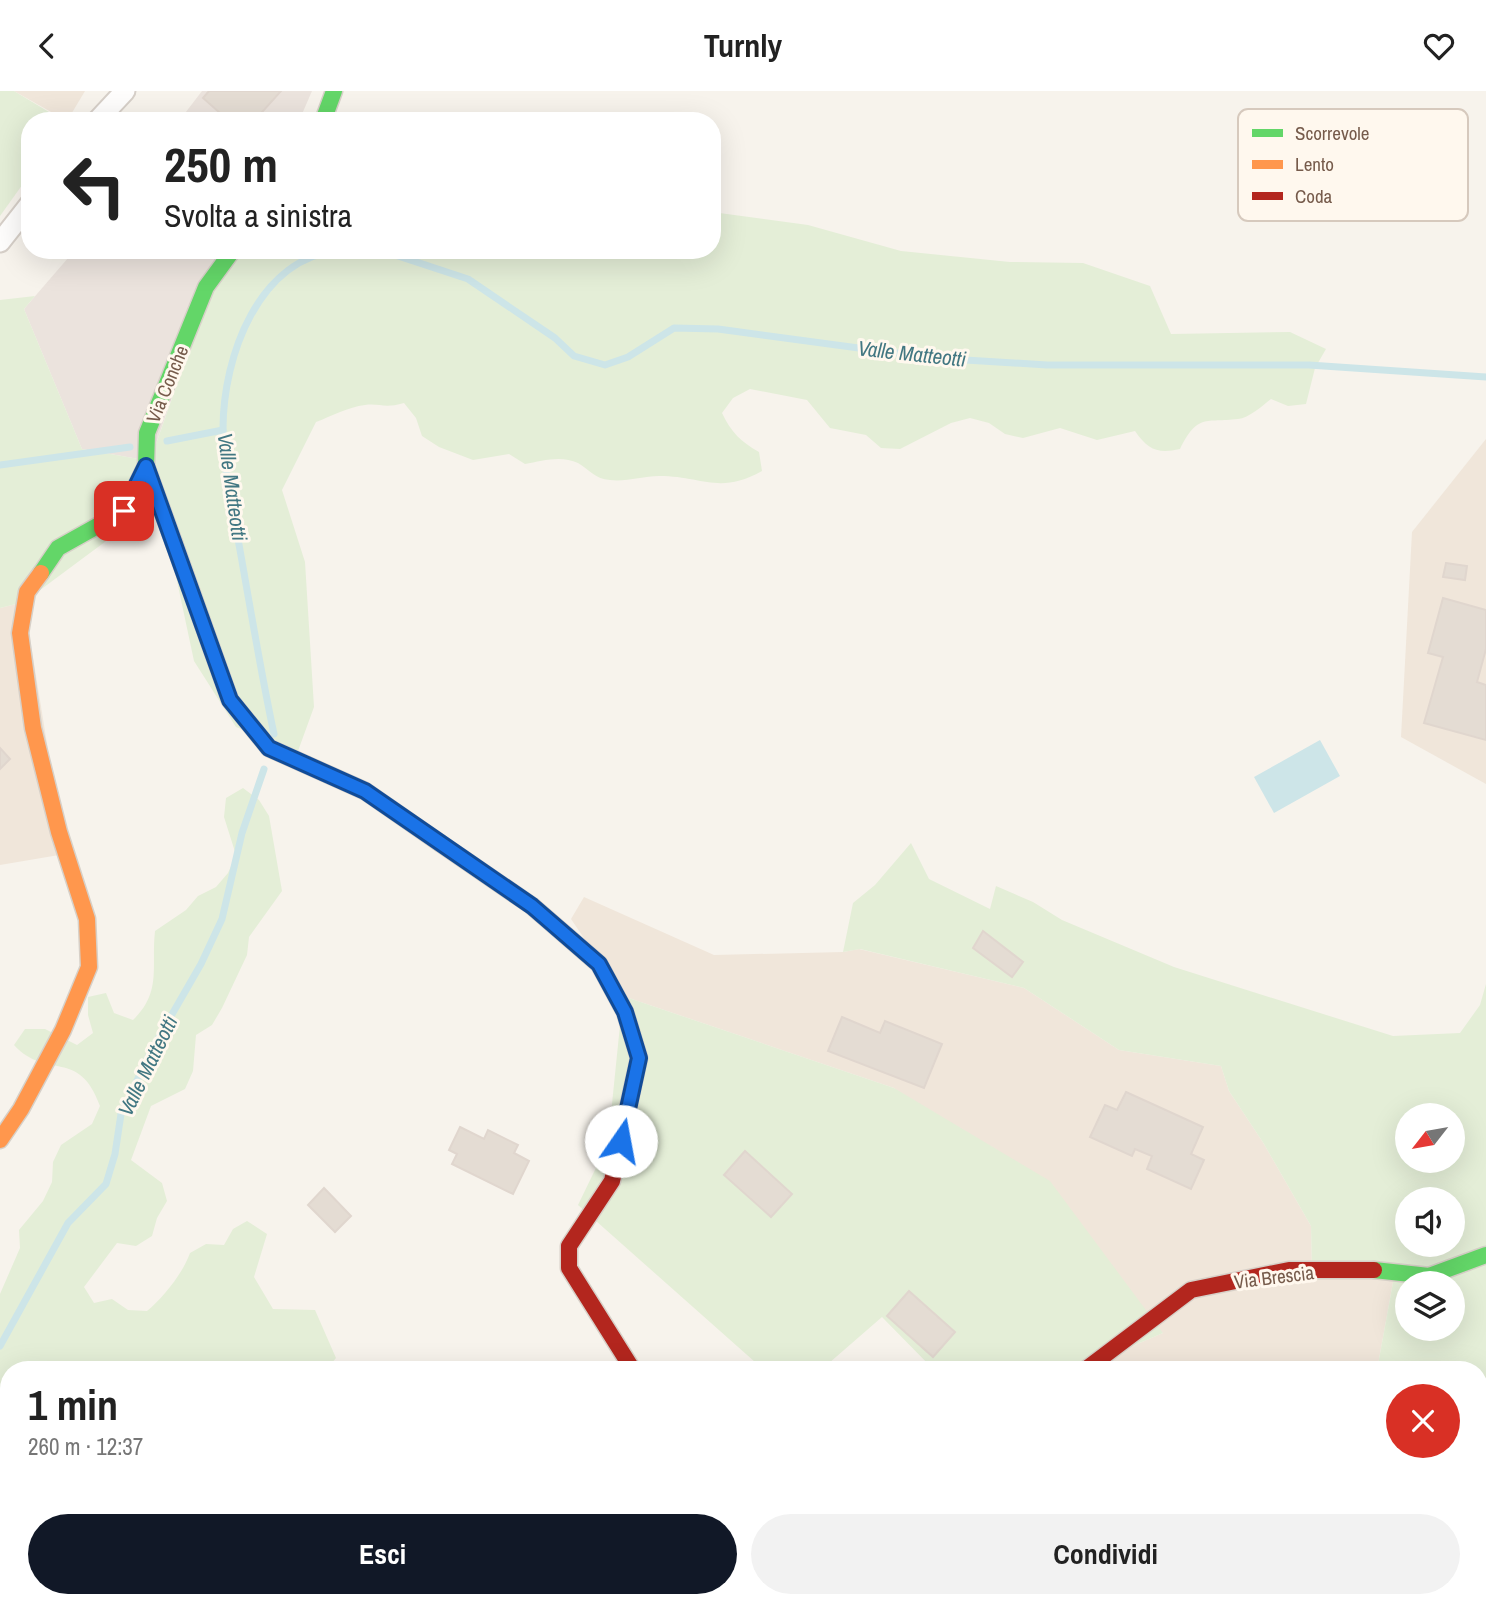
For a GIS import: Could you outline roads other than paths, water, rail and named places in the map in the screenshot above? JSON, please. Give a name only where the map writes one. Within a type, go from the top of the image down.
[{"type":"street","points":[[105,112],[125,91]]},
{"type":"street","points":[[326,112],[334,91]]},
{"type":"street","points":[[0,242],[21,215]]},
{"type":"street","name":"Via Conche","points":[[226,259],[206,287],[147,433],[146,466],[230,700],[269,748],[365,791],[532,906],[599,964],[625,1012],[639,1058],[612,1181],[569,1245],[569,1268],[627,1361]]},
{"type":"street","points":[[0,1140],[21,1109],[63,1030],[89,967],[87,919],[59,832],[33,728],[20,633],[27,592],[58,548],[124,511],[146,466]]},
{"type":"street","name":"Via Brescia","points":[[1097,1361],[1191,1290],[1289,1270],[1389,1270],[1429,1276],[1486,1255]]},
{"type":"water","points":[[1320,740],[1340,776],[1274,813],[1254,777]]},
{"type":"waterway","name":"Valle Matteotti","points":[[274,734],[227,475],[223,444],[225,401],[238,343],[251,315],[267,291],[288,271],[309,259]]},
{"type":"waterway","name":"Valle Matteotti","points":[[407,259],[468,279],[555,338],[574,356],[605,365],[628,357],[674,328],[718,329],[933,358],[1047,365],[1309,365],[1486,377]]},
{"type":"waterway","points":[[167,441],[223,430]]},
{"type":"waterway","points":[[0,465],[130,447]]},
{"type":"waterway","name":"Valle Matteotti","points":[[0,1346],[68,1223],[106,1184],[115,1154],[121,1114],[152,1049],[201,964],[222,919],[242,833],[264,769]]}]
